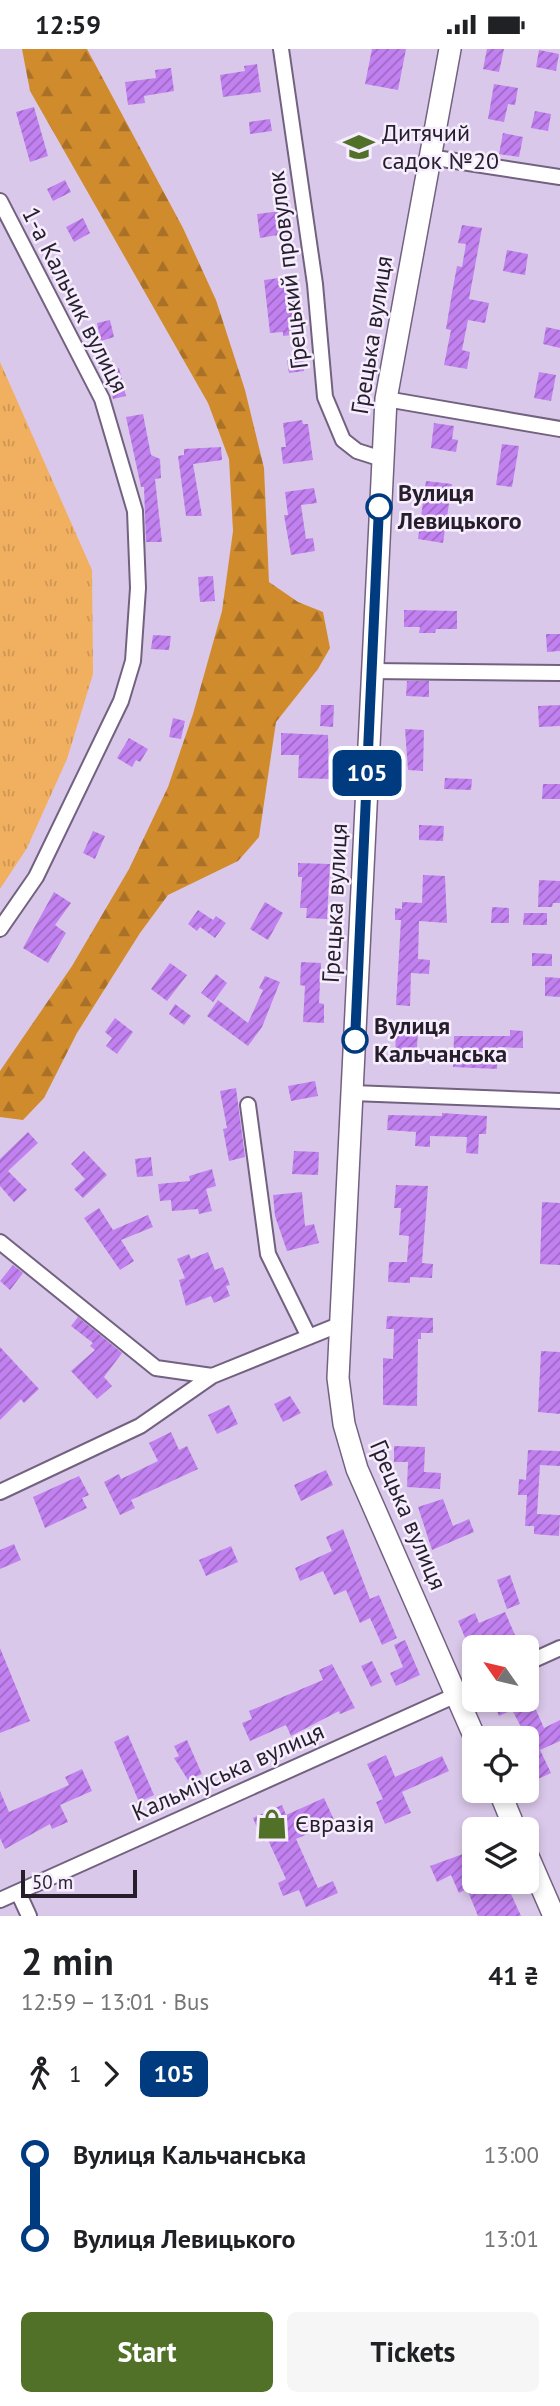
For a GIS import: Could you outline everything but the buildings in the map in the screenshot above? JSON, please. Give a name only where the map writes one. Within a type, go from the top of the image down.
[{"type":"street","name":"Грецький провулок","points":[[281,49],[315,284],[325,397],[344,440],[357,451],[382,459]]},
{"type":"street","name":"Грецька вулиця","points":[[450,49],[386,399],[338,1378],[344,1424],[357,1469],[462,1685]]},
{"type":"street","points":[[429,157],[560,177]]},
{"type":"street","name":"1-а Кальчик вулиця","points":[[0,201],[102,399],[135,511],[138,588],[133,661],[121,701],[36,877],[0,929]]},
{"type":"street","points":[[386,399],[560,429]]},
{"type":"street","points":[[371,671],[560,673]]},
{"type":"street","points":[[352,1093],[560,1101]]},
{"type":"street","points":[[248,1105],[268,1254],[309,1337]]},
{"type":"street","points":[[0,1242],[156,1368],[212,1376]]},
{"type":"street","points":[[0,1492],[140,1426],[212,1376],[341,1324]]},
{"type":"street","points":[[539,1658],[560,1648]]},
{"type":"street","name":"Кальміуська вулиця","points":[[0,1900],[462,1692]]},
{"type":"street","points":[[539,1876],[553,1902]]},
{"type":"street","points":[[18,1892],[29,1916]]},
{"type":"green space","points":[[22,49],[87,49],[183,228],[216,300],[245,390],[264,468],[269,582],[298,602],[323,612],[330,648],[318,669],[276,722],[259,837],[238,861],[168,895],[140,933],[77,1033],[44,1098],[23,1120],[0,1117],[0,1071],[72,966],[129,869],[168,787],[193,714],[222,611],[233,531],[229,459],[208,403],[30,91]]},
{"type":"green space","points":[[0,362],[92,570],[93,674],[67,759],[27,848],[0,889]]},
{"type":"bus line","name":"105","points":[[355,1040],[379,507]]},
{"type":"place","name":"Дитячий садок №20","points":[[359,147]]},
{"type":"place","name":"Вулиця Левицького","points":[[379,507]]},
{"type":"place","name":"Вулиця Кальчанська","points":[[355,1040]]},
{"type":"place","name":"Євразія","points":[[272,1824]]}]
